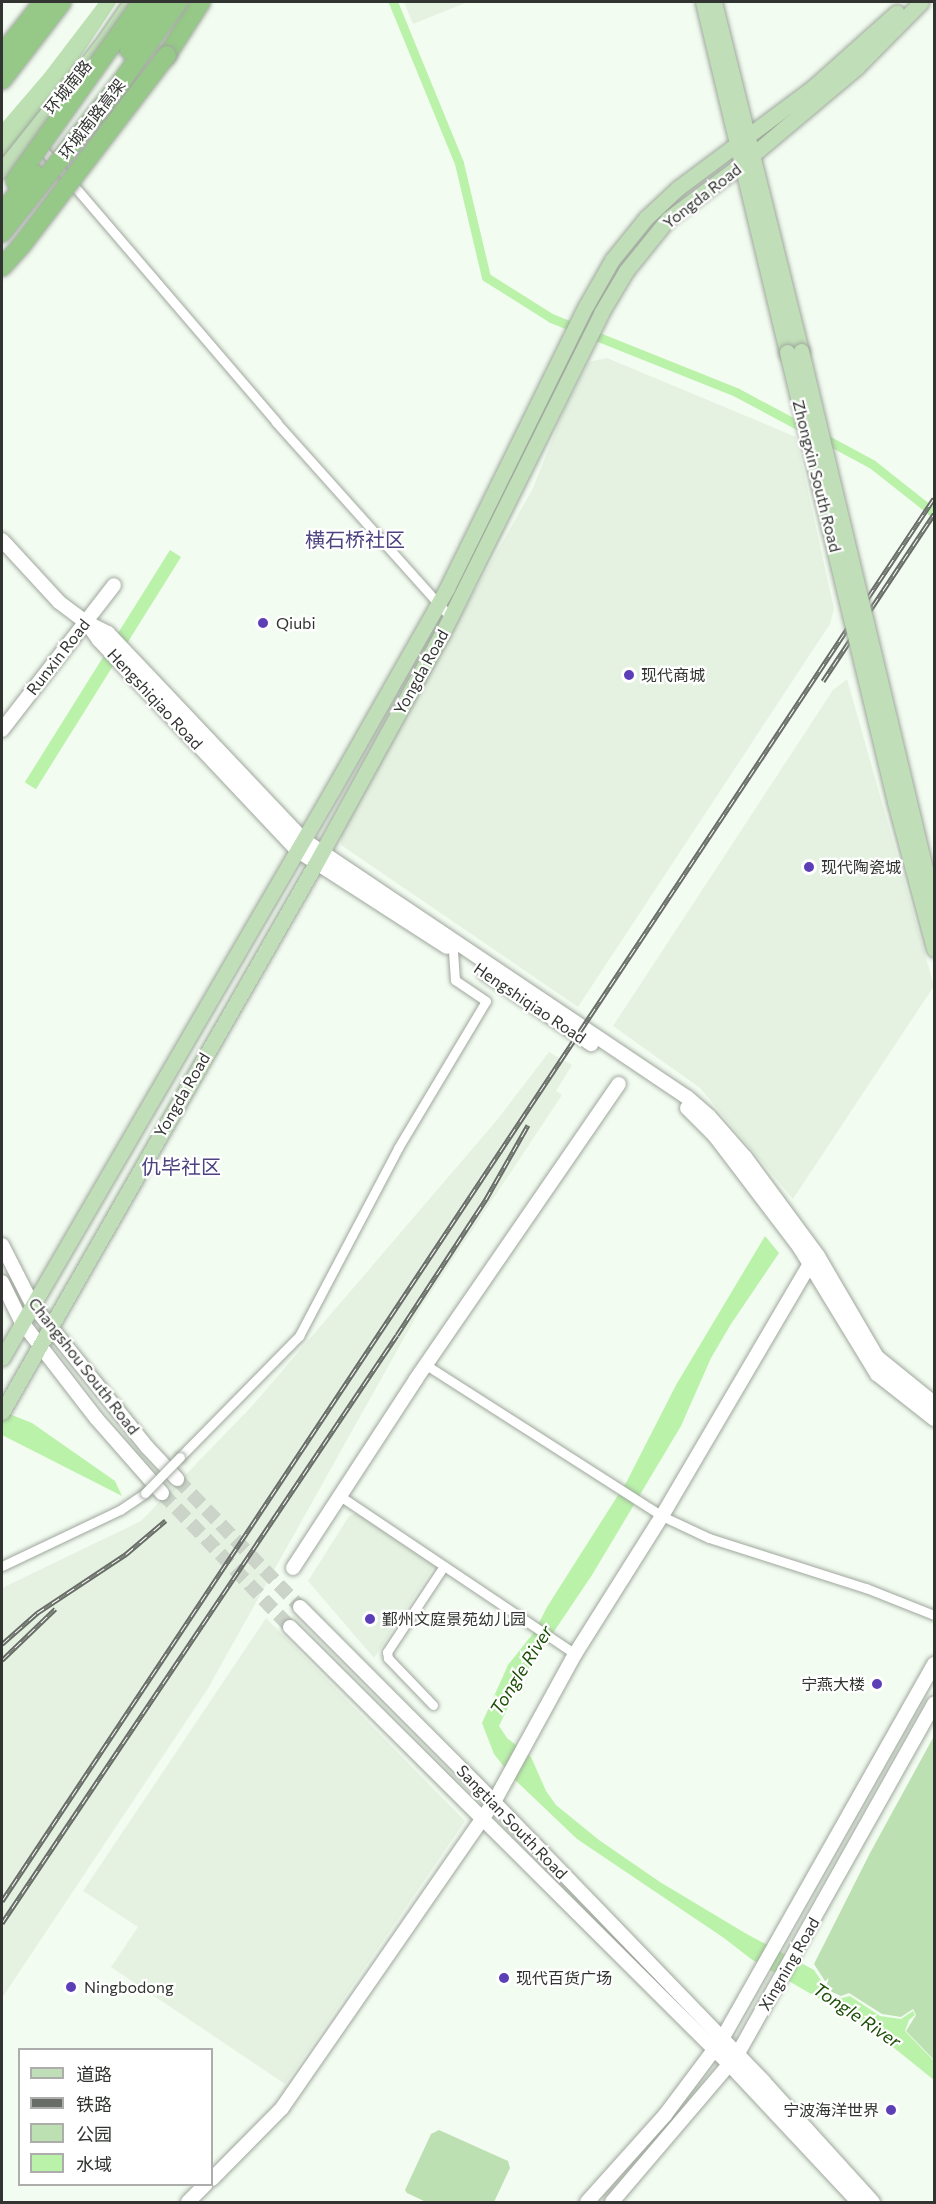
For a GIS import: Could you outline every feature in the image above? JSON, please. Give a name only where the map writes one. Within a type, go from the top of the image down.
[{"type":"highway","points":[[2,54],[43,2]]},
{"type":"highway","points":[[2,80],[62,2]]},
{"type":"highway","points":[[2,199],[142,2]]},
{"type":"highway","name":"环城南路高架","points":[[2,212],[89,109],[162,2]]},
{"type":"highway","name":"环城南路高架","points":[[2,233],[119,85],[178,2]]},
{"type":"highway","points":[[2,267],[21,246],[167,55],[201,2]]},
{"type":"main road","name":"环城南路","points":[[2,170],[102,44],[131,2]]},
{"type":"main road","points":[[2,240],[186,2]]},
{"type":"main road","name":"Zhongxin South Road","points":[[703,2],[744,140]]},
{"type":"main road","name":"Zhongxin South Road","points":[[714,2],[895,802],[934,949]]},
{"type":"main road","name":"Yongda Road","points":[[4,1354],[21,1321],[301,845],[438,603],[586,306],[612,260],[646,218],[678,188],[744,140],[846,60],[907,2]]},
{"type":"main road","name":"Yongda Road","points":[[2,1412],[319,857],[451,618],[601,313],[626,272],[668,219],[748,159],[857,67],[921,2]]},
{"type":"main road","name":"Zhongxin South Road","points":[[794,352],[934,906]]},
{"type":"main road","name":"Hengshiqiao Road","points":[[2,540],[59,602],[86,622],[108,633],[301,845],[687,1097],[709,1116],[745,1157],[818,1256],[877,1357],[934,1403]]},
{"type":"main road","name":"Runxin Road","points":[[2,730],[114,585]]},
{"type":"main road","name":"Hengshiqiao Road","points":[[319,857],[453,951],[669,1094],[688,1110],[732,1156],[810,1264],[877,1374],[934,1419]]},
{"type":"main road","points":[[293,1568],[426,1365],[619,1084]]},
{"type":"main road","name":"Changshou South Road","points":[[2,1245],[32,1304],[147,1447],[177,1479]]},
{"type":"main road","points":[[213,2178],[282,2108],[494,1802],[575,1654],[662,1516],[810,1264]]},
{"type":"main road","name":"Changshou South Road","points":[[2,1282],[21,1321],[96,1418],[162,1493]]},
{"type":"main road","name":"Sangtian South Road","points":[[300,1607],[494,1802],[718,2044]]},
{"type":"main road","name":"Sangtian South Road","points":[[290,1627],[481,1820],[718,2044]]},
{"type":"main road","name":"Xingning Road","points":[[588,2202],[665,2115],[718,2044],[762,1973],[934,1664]]},
{"type":"main road","name":"Xingning Road","points":[[612,2202],[734,2060],[799,1949],[934,1704]]},
{"type":"main road","points":[[718,2044],[873,2202]]},
{"type":"main road","points":[[734,2060],[858,2202]]},
{"type":"main road","points":[[188,2202],[204,2186]]},
{"type":"street","points":[[30,134],[276,422],[451,618]]},
{"type":"street","points":[[2,1566],[120,1510],[144,1493],[298,1336],[398,1148],[486,1001],[456,980],[453,951]]},
{"type":"street","points":[[426,1365],[662,1516],[710,1538],[866,1588],[934,1615]]},
{"type":"street","points":[[340,1496],[575,1654]]},
{"type":"street","points":[[434,1705],[388,1658],[387,1652],[444,1566]]},
{"type":"shaded area","points":[[404,2],[468,2],[413,24]]},
{"type":"shaded area","points":[[607,358],[796,437],[834,609],[830,624],[578,1007],[341,845],[341,829],[533,488],[562,415],[589,362]]},
{"type":"shaded area","name":"现代陶瓷城","points":[[847,679],[934,986],[793,1199],[700,1088],[613,1026],[833,690]]},
{"type":"shaded area","points":[[549,1052],[572,1065],[556,1091],[562,1095],[422,1306],[207,1690],[2,1998],[2,1588],[141,1521],[253,1405],[497,1120]]},
{"type":"shaded area","name":"鄞州文庭景苑幼儿园","points":[[356,1513],[434,1566],[374,1658],[308,1581],[349,1516]]},
{"type":"shaded area","points":[[266,1618],[465,1821],[285,2084],[111,1967],[138,1927],[83,1891]]},
{"type":"green space","points":[[99,2],[117,2],[55,95],[2,162],[2,123],[44,74]]},
{"type":"green space","points":[[934,1736],[934,2060],[906,2031],[916,2015],[913,2009],[901,2017],[882,2014],[849,1993],[841,1996],[832,1992],[814,1964],[870,1853]]},
{"type":"green space","points":[[439,2130],[508,2161],[510,2168],[494,2202],[426,2202],[407,2193],[405,2190],[431,2134]]},
{"type":"water","points":[[170,550],[181,557],[36,789],[25,782]]},
{"type":"water","name":"Tongle River","points":[[765,1236],[779,1253],[731,1324],[711,1358],[681,1426],[592,1575],[520,1682],[499,1726],[507,1738],[531,1757],[546,1791],[556,1805],[599,1840],[660,1882],[745,1933],[814,1970],[831,1995],[842,1998],[850,1996],[880,2016],[901,2019],[913,2011],[915,2015],[909,2020],[905,2031],[934,2061],[934,2080],[868,2027],[751,1959],[724,1938],[577,1839],[513,1778],[494,1754],[482,1723],[508,1665],[535,1631],[547,1607],[627,1481],[676,1385]]},
{"type":"water","points":[[2,1411],[32,1423],[115,1481],[122,1496],[2,1435]]},
{"type":"waterway","points":[[393,2],[459,163],[486,277],[551,318],[736,392],[807,430]]},
{"type":"waterway","points":[[820,436],[872,464],[934,513]]},
{"type":"tunnel","points":[[177,1479],[300,1607]]},
{"type":"tunnel","points":[[162,1493],[290,1627]]},
{"type":"railway","points":[[2,1901],[934,498]]},
{"type":"railway","points":[[823,681],[934,514]]},
{"type":"railway","points":[[2,1923],[397,1335],[486,1199],[528,1125]]},
{"type":"railway","points":[[2,1644],[37,1613],[126,1554],[166,1520]]},
{"type":"railway","points":[[2,1660],[55,1609]]},
{"type":"place","name":"Qiubi","points":[[263,623]]},
{"type":"place","name":"现代商城","points":[[629,675]]},
{"type":"place","name":"现代陶瓷城","points":[[809,867]]},
{"type":"place","name":"鄞州文庭景苑幼儿园","points":[[370,1619]]},
{"type":"place","name":"宁燕大楼","points":[[877,1684]]},
{"type":"place","name":"现代百货广场","points":[[504,1978]]},
{"type":"place","name":"Ningbodong","points":[[71,1987]]},
{"type":"place","name":"宁波海洋世界","points":[[891,2110]]},
{"type":"district","name":"横石桥社区","points":[[355,539]]},
{"type":"district","name":"仇毕社区","points":[[181,1166]]}]
